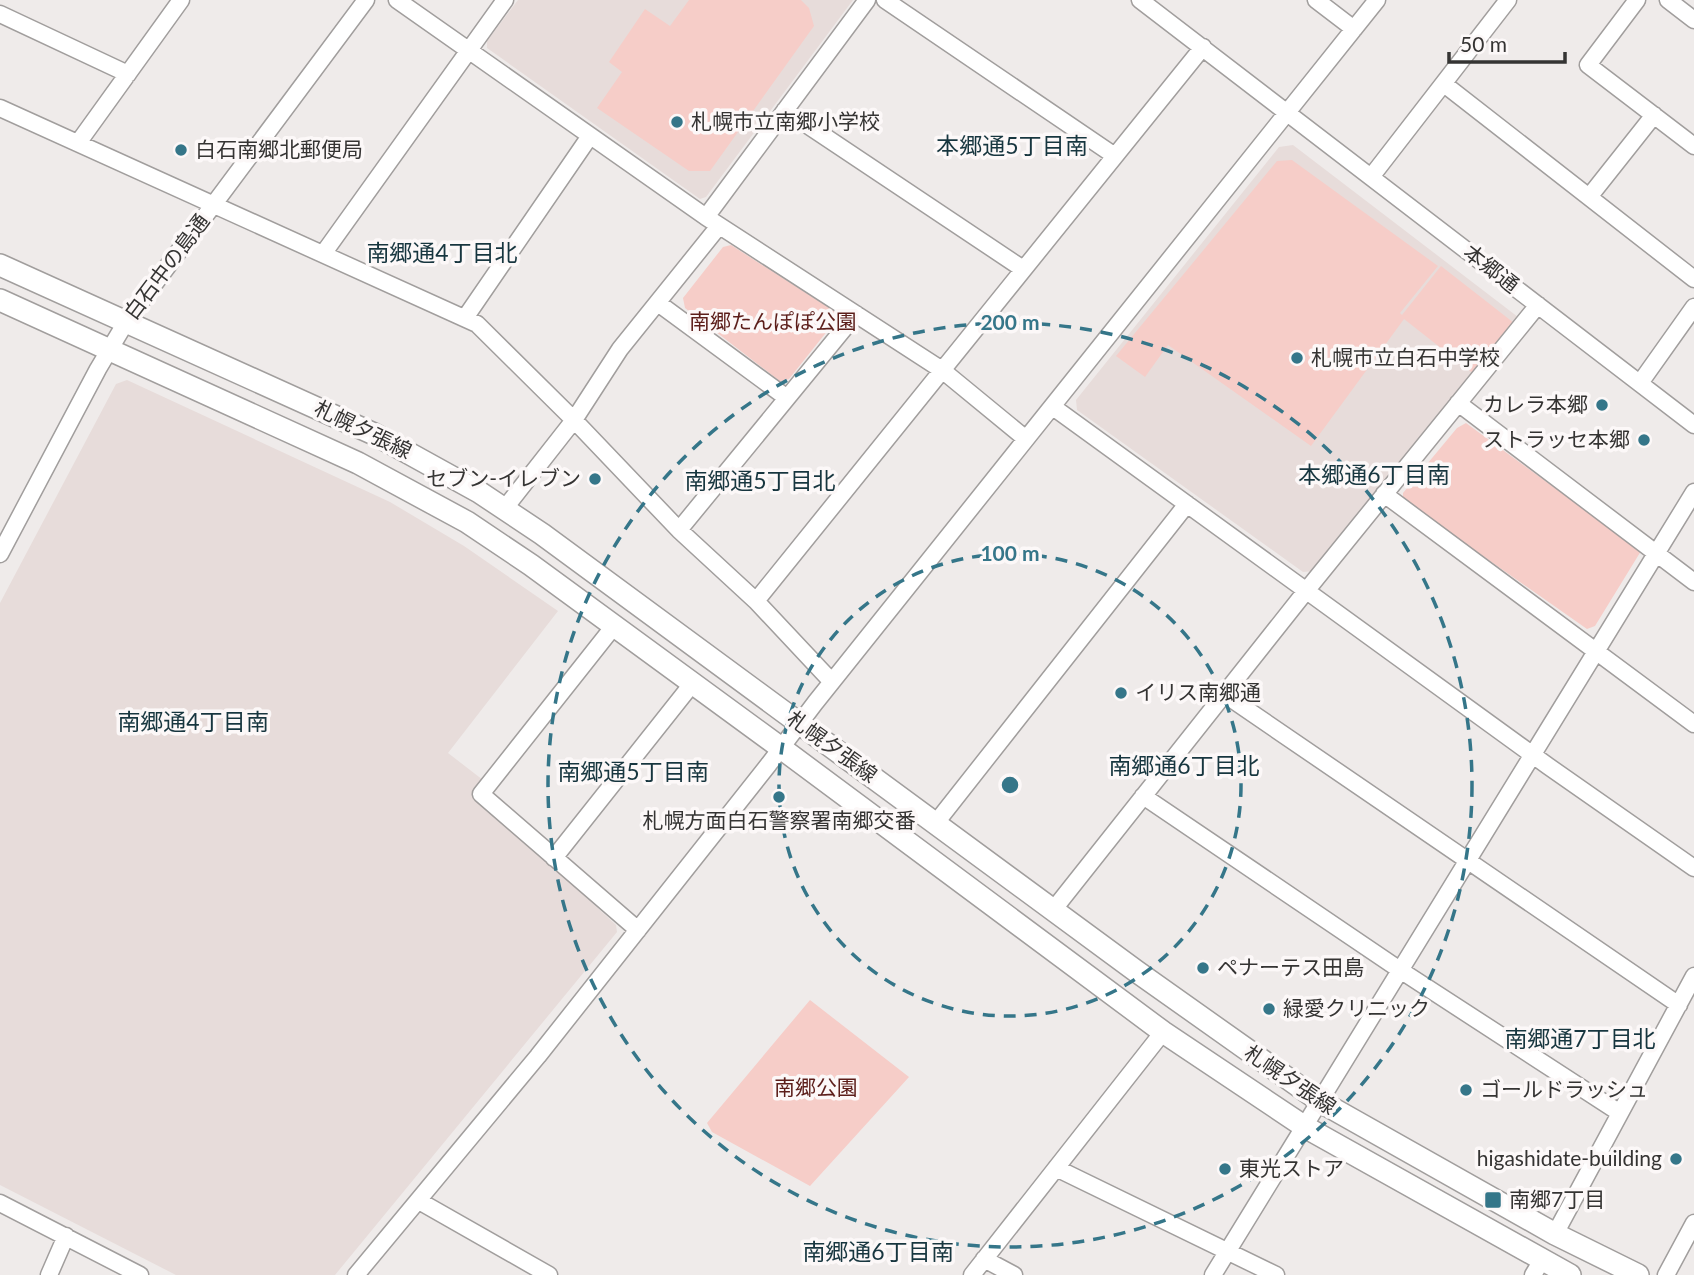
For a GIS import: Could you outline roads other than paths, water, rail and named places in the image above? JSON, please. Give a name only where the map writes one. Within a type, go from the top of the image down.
[{"type":"main road","name":"札幌夕張線","points":[[0,265],[374,434],[505,508],[1216,1029],[1321,1102],[1555,1234],[1638,1275]]},
{"type":"main road","name":"札幌夕張線","points":[[0,300],[358,463],[410,489],[496,541],[782,748],[1163,1032],[1306,1127],[1538,1268],[1570,1275]]},
{"type":"street","name":"白石中の島通","points":[[0,554],[126,322],[366,0]]},
{"type":"street","points":[[397,0],[713,221],[942,370],[1026,439]]},
{"type":"street","points":[[323,254],[505,0]]},
{"type":"street","points":[[505,508],[574,420],[620,349],[658,303],[785,110],[867,0]]},
{"type":"street","points":[[885,0],[1115,156]]},
{"type":"street","name":"本郷通","points":[[1140,0],[1694,425]]},
{"type":"street","points":[[1316,0],[1354,29]]},
{"type":"street","points":[[356,1275],[638,930],[832,682],[1377,0]]},
{"type":"street","points":[[1371,177],[1508,0]]},
{"type":"street","points":[[1637,0],[1588,65],[1694,146]]},
{"type":"street","points":[[1668,0],[1694,20]]},
{"type":"street","points":[[78,143],[178,1]]},
{"type":"street","points":[[0,15],[128,74]]},
{"type":"street","points":[[756,601],[1203,47]]},
{"type":"street","points":[[1444,85],[1694,279]]},
{"type":"street","points":[[0,108],[477,324],[679,530],[756,601],[832,682]]},
{"type":"street","points":[[785,110],[1023,269]]},
{"type":"street","points":[[1589,197],[1654,115]]},
{"type":"street","points":[[464,318],[590,136]]},
{"type":"street","points":[[658,303],[787,398]]},
{"type":"street","points":[[1054,909],[1306,591],[1538,305]]},
{"type":"street","points":[[1640,383],[1694,307]]},
{"type":"street","points":[[679,530],[856,314]]},
{"type":"street","points":[[1458,403],[1694,582]]},
{"type":"street","points":[[1053,407],[1531,754],[1694,868]]},
{"type":"street","points":[[1213,1275],[1694,492]]},
{"type":"street","points":[[1384,494],[1694,724]]},
{"type":"street","points":[[935,824],[1187,504]]},
{"type":"street","points":[[614,626],[481,794],[638,930]]},
{"type":"street","points":[[554,858],[692,684]]},
{"type":"street","points":[[1224,694],[1678,1005]]},
{"type":"street","points":[[1143,796],[1400,970],[1620,1113]]},
{"type":"street","points":[[1555,1234],[1694,976]]},
{"type":"street","points":[[972,1275],[1163,1032]]},
{"type":"street","points":[[1056,1168],[1276,1275]]},
{"type":"street","points":[[419,1201],[549,1275]]},
{"type":"street","points":[[0,1203],[140,1275]]},
{"type":"street","points":[[1666,1275],[1694,1223]]},
{"type":"street","points":[[49,1275],[65,1236]]},
{"type":"street","points":[[984,1259],[1014,1275]]},
{"type":"place","name":"札幌市立南郷小学校","points":[[677,122]]},
{"type":"place","name":"白石南郷北郵便局","points":[[181,150]]},
{"type":"place","name":"札幌市立白石中学校","points":[[1297,358]]},
{"type":"place","name":"カレラ本郷","points":[[1602,405]]},
{"type":"place","name":"ストラッセ本郷","points":[[1644,440]]},
{"type":"place","name":"セブン-イレブン","points":[[595,479]]},
{"type":"place","name":"イリス南郷通","points":[[1121,693]]},
{"type":"place","name":"札幌方面白石警察署南郷交番","points":[[779,797]]},
{"type":"place","name":"ペナーテス田島","points":[[1203,968]]},
{"type":"place","name":"緑愛クリニック","points":[[1269,1009]]},
{"type":"place","name":"ゴールドラッシュ","points":[[1466,1090]]},
{"type":"place","name":"higashidate-building","points":[[1676,1159]]},
{"type":"place","name":"東光ストア","points":[[1225,1169]]},
{"type":"place","name":"南郷7丁目","points":[[1493,1200]]},
{"type":"district","name":"本郷通5丁目南","points":[[1012,146]]},
{"type":"district","name":"南郷通4丁目北","points":[[442,253]]},
{"type":"district","name":"本郷通6丁目南","points":[[1374,475]]},
{"type":"district","name":"南郷通5丁目北","points":[[760,481]]},
{"type":"district","name":"南郷通4丁目南","points":[[193,722]]},
{"type":"district","name":"南郷通6丁目北","points":[[1184,766]]},
{"type":"district","name":"南郷通5丁目南","points":[[633,772]]},
{"type":"district","name":"南郷通7丁目北","points":[[1580,1039]]},
{"type":"district","name":"南郷通6丁目南","points":[[878,1252]]},
{"type":"park label","name":"南郷たんぽぽ公園","points":[[773,322]]},
{"type":"park label","name":"南郷公園","points":[[816,1088]]}]
